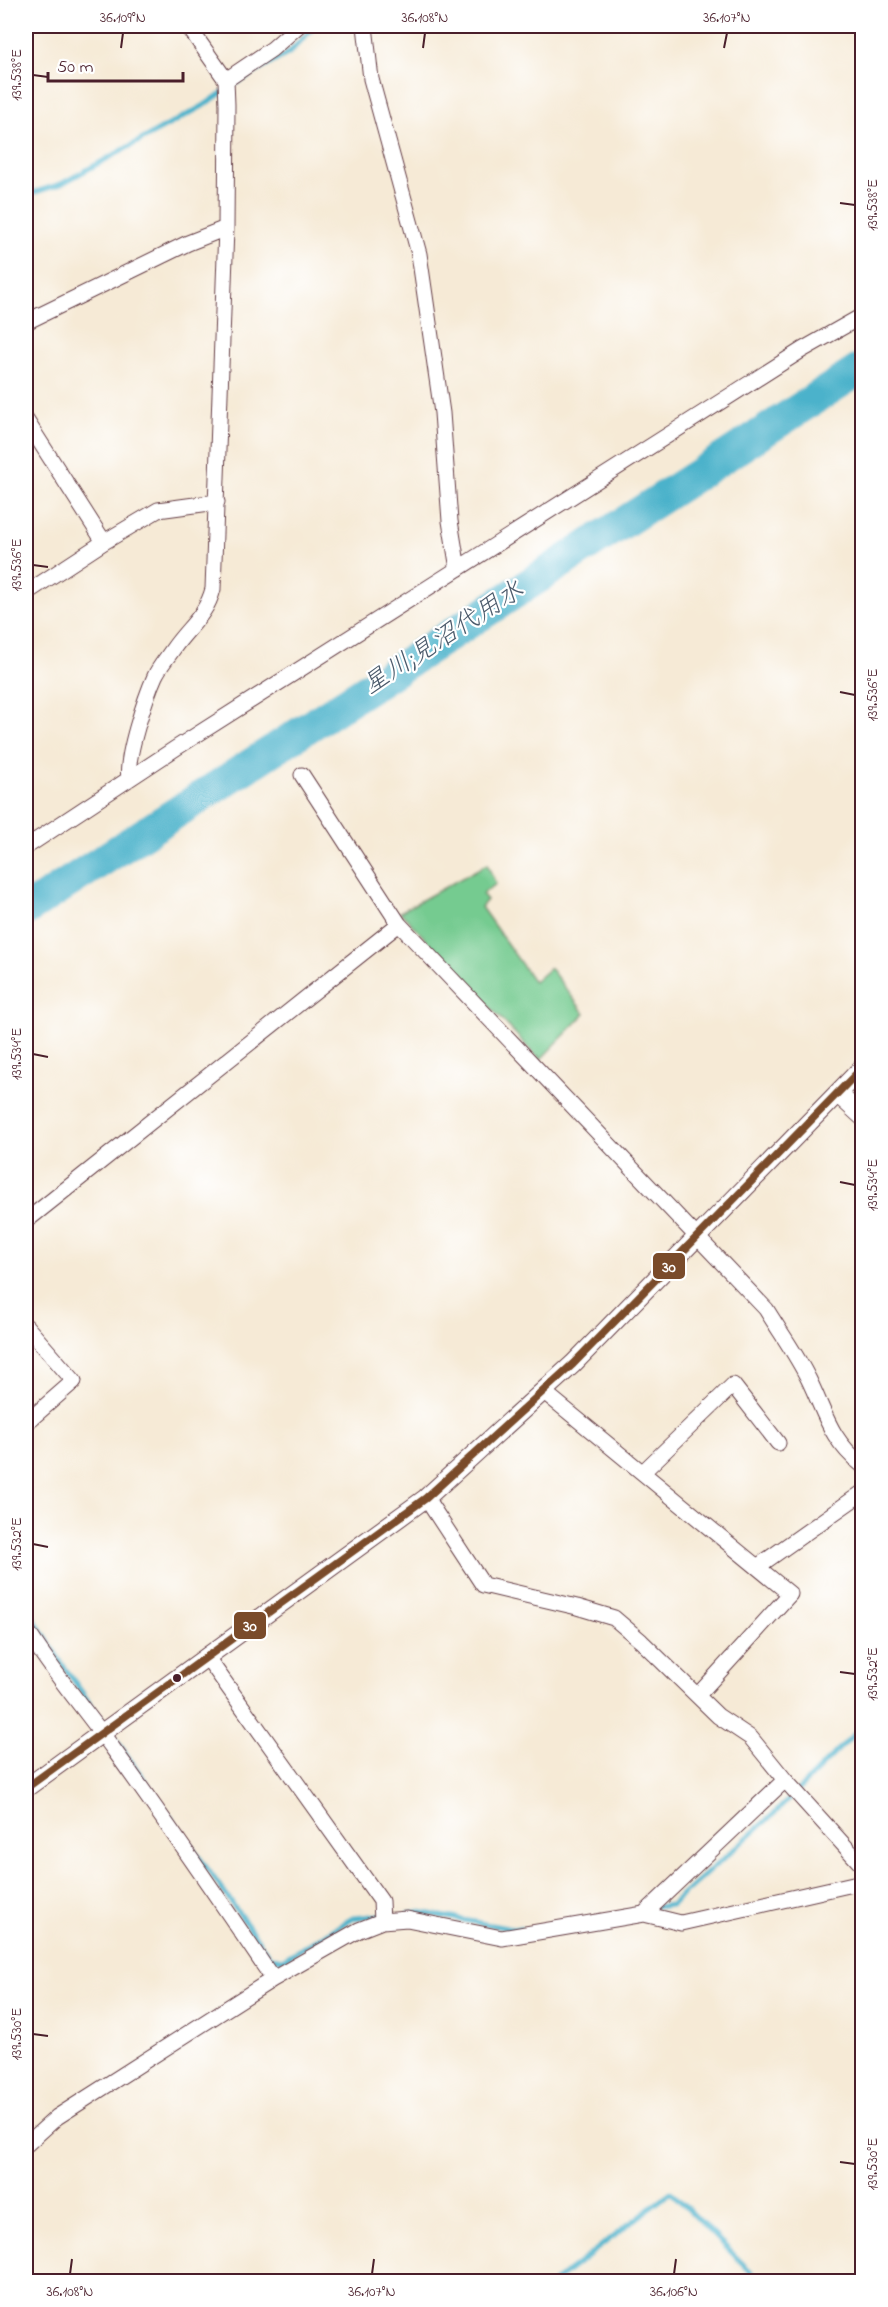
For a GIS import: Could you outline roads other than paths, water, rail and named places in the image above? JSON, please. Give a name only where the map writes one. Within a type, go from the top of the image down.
[{"type":"street","points":[[129,779],[127,771],[132,746],[155,676],[175,646],[209,605],[213,589],[226,228],[226,80],[188,26]]},
{"type":"street","points":[[226,80],[272,49],[298,26]]},
{"type":"street","points":[[365,26],[370,80],[419,254],[442,412],[450,521],[458,569]]},
{"type":"street","points":[[26,322],[188,243],[226,228]]},
{"type":"street","points":[[26,847],[802,350],[862,316]]},
{"type":"street","points":[[26,420],[104,542]]},
{"type":"street","points":[[26,593],[158,510],[217,502]]},
{"type":"street","points":[[302,775],[399,924],[766,1309],[809,1380],[826,1422],[846,1452],[862,1465]]},
{"type":"street","points":[[26,1221],[399,924]]},
{"type":"street","points":[[26,1788],[426,1498],[573,1364],[862,1068]]},
{"type":"street","points":[[838,1094],[862,1116]]},
{"type":"street","points":[[26,1326],[74,1381],[26,1423]]},
{"type":"street","points":[[642,1472],[733,1385],[778,1443]]},
{"type":"street","points":[[543,1391],[790,1594],[698,1695]]},
{"type":"street","points":[[757,1567],[862,1493]]},
{"type":"street","points":[[426,1498],[483,1585],[614,1618],[718,1716],[751,1738],[785,1780],[861,1859]]},
{"type":"street","points":[[26,1629],[53,1672],[180,1842],[273,1978]]},
{"type":"street","points":[[206,1656],[381,1901],[382,1921]]},
{"type":"street","points":[[644,1914],[785,1780]]},
{"type":"street","points":[[26,2145],[57,2117],[273,1978],[359,1930],[382,1921],[407,1919],[502,1938],[644,1914],[681,1923],[862,1882]]},
{"type":"waterway","points":[[26,195],[61,184],[203,106],[233,85],[289,53],[315,26]]},
{"type":"waterway","name":"星川;見沼代用水","points":[[26,910],[862,368]]},
{"type":"waterway","points":[[26,1606],[62,1664],[270,1957],[282,1960],[353,1918],[381,1915]]},
{"type":"waterway","points":[[657,1907],[671,1905],[777,1811],[862,1726]]},
{"type":"waterway","points":[[408,1913],[419,1912],[513,1929],[520,1928]]},
{"type":"waterway","points":[[554,2282],[671,2192],[761,2282]]}]
